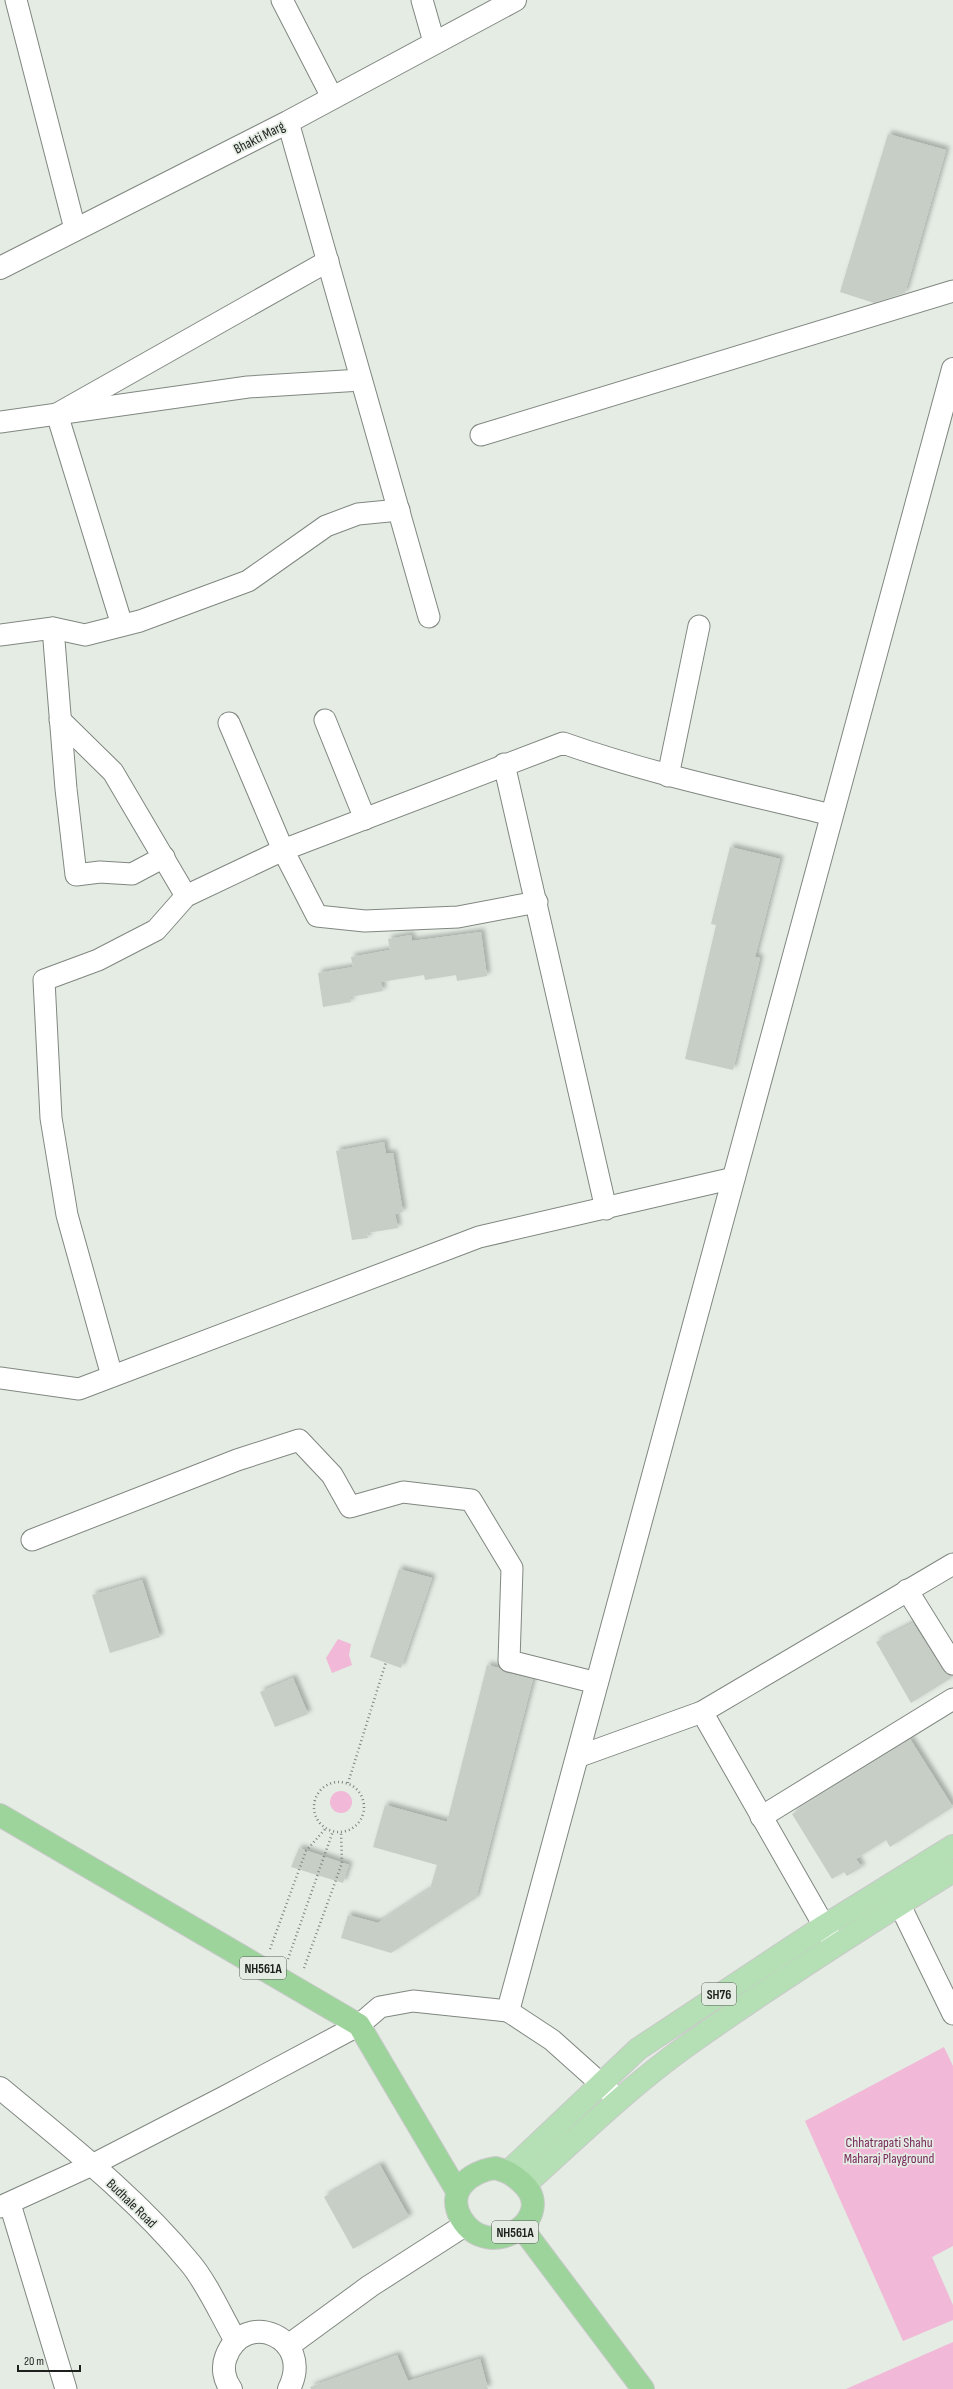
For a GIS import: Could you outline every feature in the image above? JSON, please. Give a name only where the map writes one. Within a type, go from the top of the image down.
[{"type":"highway","name":"NH561A","points":[[0,1815],[359,2024],[457,2191],[456,2203],[459,2215],[465,2225],[474,2233],[486,2238],[498,2238],[511,2235],[522,2228],[533,2209],[534,2201],[525,2185],[509,2171]]},
{"type":"highway","points":[[457,2191],[465,2180],[484,2170],[495,2168],[509,2171]]},
{"type":"highway","name":"NH561A","points":[[522,2228],[643,2389]]},
{"type":"main road","name":"SH76","points":[[525,2185],[619,2100],[684,2047],[835,1946],[953,1846]]},
{"type":"main road","name":"SH76","points":[[509,2171],[638,2049],[669,2027],[824,1926],[953,1871]]},
{"type":"street","points":[[16,0],[75,229]]},
{"type":"street","points":[[282,0],[332,97]]},
{"type":"street","points":[[422,0],[434,42]]},
{"type":"street","name":"Bhakti Marg","points":[[0,268],[288,122],[434,42],[515,0]]},
{"type":"street","points":[[288,122],[429,617]]},
{"type":"street","points":[[57,414],[328,261]]},
{"type":"street","points":[[481,435],[953,291]]},
{"type":"street","points":[[508,2011],[953,369]]},
{"type":"street","points":[[0,422],[248,387],[361,380]]},
{"type":"street","points":[[57,414],[122,626]]},
{"type":"street","points":[[0,635],[53,628],[85,635],[122,626],[248,581],[326,526],[358,514],[399,510]]},
{"type":"street","points":[[668,776],[699,626]]},
{"type":"street","points":[[53,628],[60,720],[76,875],[100,872],[132,874],[164,857]]},
{"type":"street","points":[[60,720],[113,772],[186,896]]},
{"type":"street","points":[[325,720],[365,819]]},
{"type":"street","points":[[229,723],[283,850],[317,916],[365,920],[458,917],[537,902]]},
{"type":"street","points":[[112,1376],[66,1208],[51,1118],[44,980],[98,960],[156,930],[186,896],[283,850],[504,764],[563,743],[612,760],[668,776],[832,816]]},
{"type":"street","points":[[504,764],[537,902],[606,1209]]},
{"type":"street","points":[[0,1378],[79,1389],[479,1237],[606,1209],[734,1178]]},
{"type":"street","points":[[32,1540],[237,1460],[299,1440],[332,1475],[350,1507],[403,1492],[471,1500],[512,1568],[509,1661],[597,1683]]},
{"type":"street","points":[[577,1757],[702,1712],[953,1564]]},
{"type":"street","points":[[907,1590],[953,1664]]},
{"type":"street","points":[[761,1817],[953,1699]]},
{"type":"street","points":[[702,1712],[835,1946]]},
{"type":"street","points":[[894,1895],[950,2002]]},
{"type":"street","points":[[66,2389],[5,2205],[92,2165],[359,2024],[380,2007],[413,2001],[508,2011],[552,2040],[619,2100]]},
{"type":"street","name":"Budhale Road","points":[[0,2088],[92,2165],[143,2212],[191,2264],[236,2341]]},
{"type":"street","points":[[288,2346],[370,2286],[465,2225]]},
{"type":"street","points":[[231,2389],[224,2374],[224,2361],[228,2350],[236,2341],[246,2334],[258,2332],[269,2333],[280,2338],[288,2346],[294,2356],[296,2368],[294,2380],[289,2389]]},
{"type":"path","points":[[348,1783],[386,1662]]},
{"type":"path","points":[[331,1783],[348,1783],[361,1794],[364,1809],[358,1824],[351,1829],[341,1832],[333,1831],[326,1828],[317,1818],[314,1810],[318,1794],[331,1783]]},
{"type":"path","points":[[267,1956],[306,1850],[326,1828]]},
{"type":"path","points":[[286,1965],[333,1831]]},
{"type":"path","points":[[302,1972],[342,1863],[341,1832]]},
{"type":"green space","points":[[338,1639],[351,1644],[349,1655],[352,1665],[332,1673],[326,1658]]},
{"type":"green space","points":[[337,1791],[345,1791],[352,1798],[352,1806],[345,1813],[337,1813],[330,1806],[330,1798]]},
{"type":"green space","name":"Chhatrapati Shahu Maharaj Playground","points":[[944,2047],[953,2066],[953,2246],[932,2257],[953,2305],[953,2320],[903,2341],[805,2121]]},
{"type":"green space","points":[[953,2342],[953,2389],[846,2389]]},
{"type":"building","points":[[888,134],[946,150],[905,293],[874,303],[840,292]]},
{"type":"building","points":[[730,847],[780,859],[755,957],[760,958],[733,1070],[685,1059],[716,925],[711,924]]},
{"type":"building","points":[[481,932],[487,976],[457,981],[456,975],[425,980],[424,975],[381,982],[383,991],[350,997],[351,1002],[323,1007],[318,973],[353,967],[351,957],[390,950],[388,939],[411,935],[412,941]]},
{"type":"building","points":[[384,1142],[386,1154],[393,1153],[403,1212],[395,1214],[398,1228],[367,1233],[368,1238],[352,1240],[336,1151]]},
{"type":"building","points":[[399,1569],[432,1578],[401,1668],[370,1657]]},
{"type":"building","points":[[142,1580],[160,1637],[110,1653],[92,1595]]},
{"type":"building","points":[[913,1623],[943,1670],[951,1678],[911,1703],[876,1642]]},
{"type":"building","points":[[487,1665],[499,1668],[506,1673],[533,1679],[476,1898],[391,1953],[341,1938],[348,1915],[378,1923],[430,1889],[437,1865],[373,1847],[385,1805],[447,1822]]},
{"type":"building","points":[[293,1678],[308,1714],[275,1727],[260,1692]]},
{"type":"building","points":[[910,1739],[953,1807],[890,1847],[886,1840],[856,1859],[862,1867],[847,1876],[844,1872],[832,1879],[792,1814]]},
{"type":"building","points":[[299,1848],[349,1865],[343,1883],[291,1867]]},
{"type":"building","points":[[380,2165],[409,2217],[353,2249],[324,2197]]},
{"type":"building","points":[[397,2355],[408,2381],[480,2359],[488,2389],[311,2389],[310,2387]]}]
